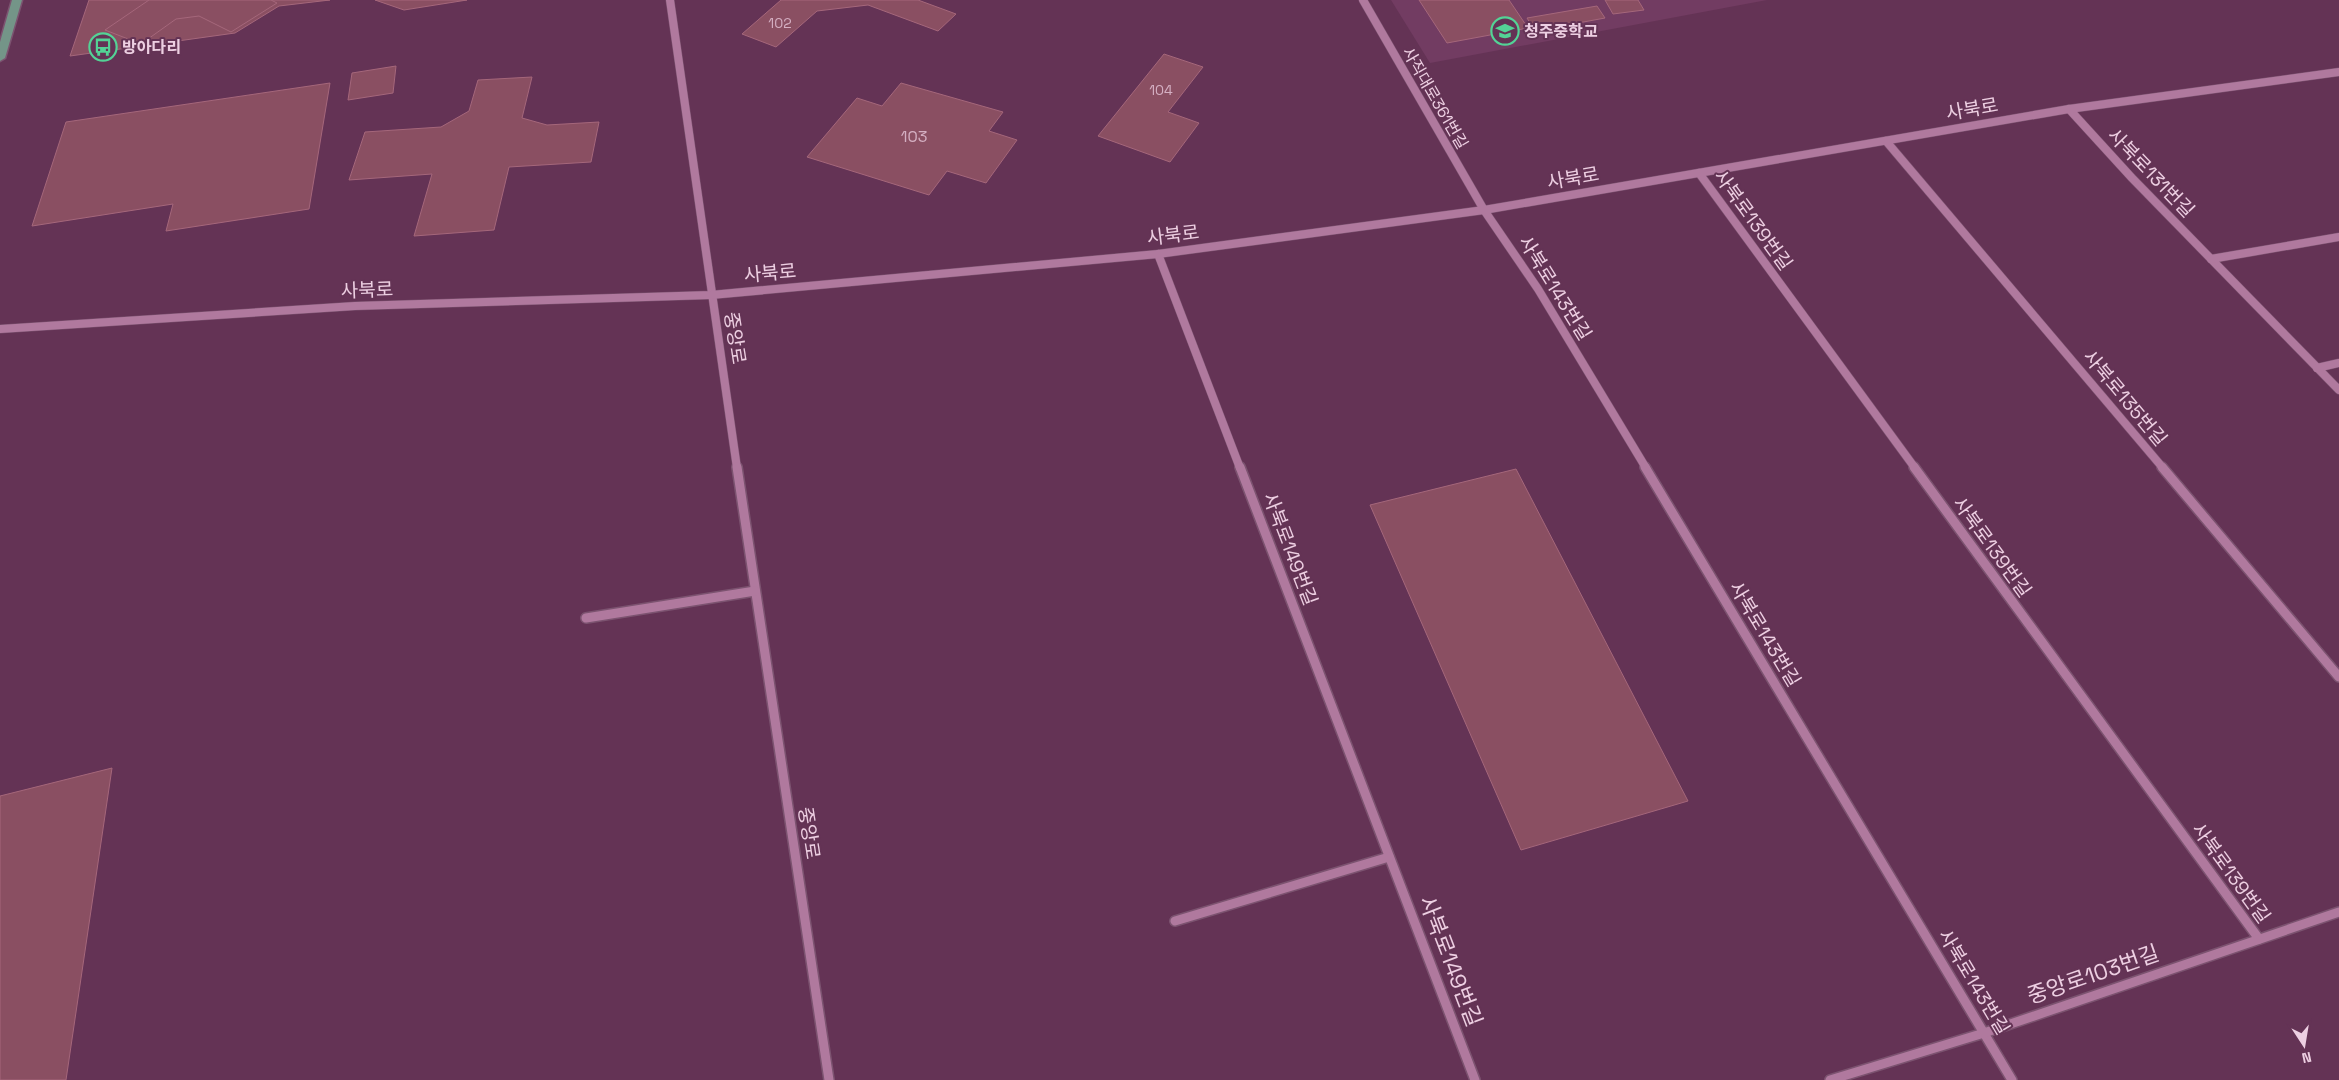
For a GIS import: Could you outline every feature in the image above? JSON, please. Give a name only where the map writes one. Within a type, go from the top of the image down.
[{"type":"main road","points":[[0,58],[17,0]]},
{"type":"street","name":"중앙로","points":[[670,0],[711,295],[828,1080]]},
{"type":"street","name":"사직대로361번길","points":[[1363,0],[1484,210]]},
{"type":"street","name":"사북로","points":[[0,329],[355,306],[711,295],[1158,254],[1484,210],[2069,109],[2339,72]]},
{"type":"street","name":"사북로131번길","points":[[2069,109],[2211,259],[2339,390]]},
{"type":"street","name":"사북로135번길","points":[[1886,141],[2339,677]]},
{"type":"street","name":"사북로139번길","points":[[1699,173],[2259,939]]},
{"type":"street","name":"사북로143번길","points":[[1484,210],[1538,289],[2012,1080]]},
{"type":"street","points":[[2211,259],[2339,237]]},
{"type":"street","name":"사북로149번길","points":[[1158,254],[1475,1080]]},
{"type":"street","points":[[2317,368],[2339,363]]},
{"type":"street","points":[[586,618],[755,591]]},
{"type":"street","points":[[1175,921],[1389,857]]},
{"type":"street","name":"중앙로103번길","points":[[1830,1080],[1984,1033],[2339,912]]},
{"type":"shaded area","name":"청주중학교","points":[[1391,0],[1767,0],[1430,63]]},
{"type":"building","points":[[89,0],[330,0],[279,6],[235,33],[70,56]]},
{"type":"building","points":[[149,0],[271,0],[277,3],[231,32],[199,16],[176,19],[141,44],[105,30]]},
{"type":"building","points":[[375,0],[467,0],[404,10]]},
{"type":"building","points":[[781,0],[918,0],[956,14],[938,31],[868,5],[817,11],[776,47],[742,34]]},
{"type":"building","points":[[1419,0],[1509,0],[1528,28],[1447,43]]},
{"type":"building","points":[[1605,0],[1638,0],[1644,10],[1613,14]]},
{"type":"building","points":[[1597,6],[1605,18],[1535,31],[1527,18]]},
{"type":"building","points":[[1164,54],[1203,67],[1168,112],[1199,123],[1170,162],[1098,136]]},
{"type":"building","points":[[396,66],[393,93],[348,100],[352,73]]},
{"type":"building","points":[[532,77],[522,118],[547,125],[599,122],[591,162],[509,167],[494,230],[414,236],[432,174],[349,180],[365,132],[441,127],[469,111],[478,80]]},
{"type":"building","points":[[330,83],[309,209],[166,231],[173,204],[32,226],[66,122]]},
{"type":"building","points":[[901,83],[1003,112],[989,131],[1017,140],[986,183],[947,171],[929,195],[807,157],[857,98],[882,106]]},
{"type":"building","points":[[1516,469],[1688,801],[1521,850],[1370,505]]},
{"type":"building","points":[[112,768],[66,1080],[0,1080],[0,796]]},
{"type":"place","name":"청주중학교","points":[[1505,31]]},
{"type":"place","name":"방아다리","points":[[103,47]]}]
